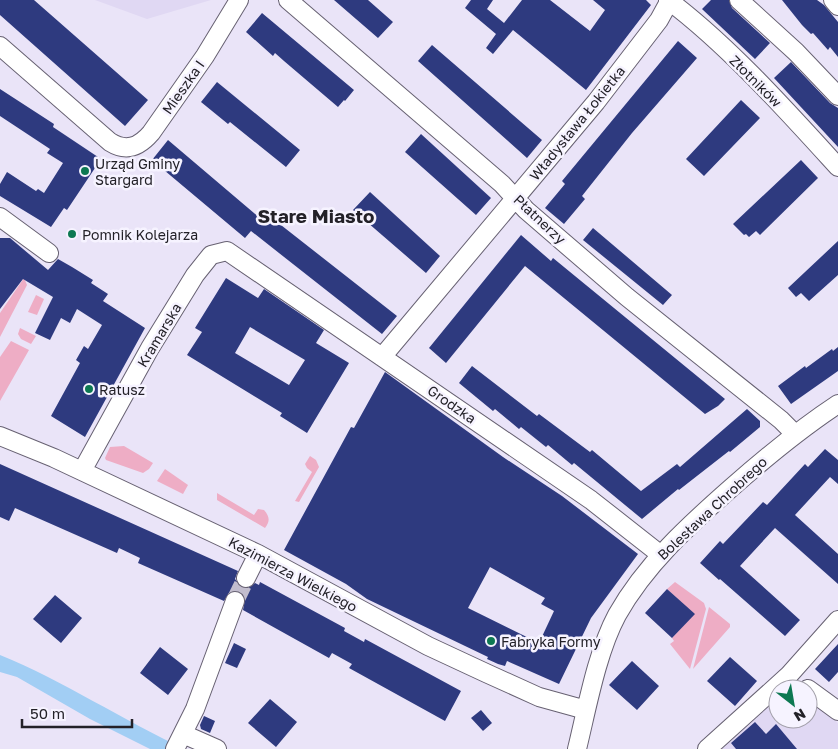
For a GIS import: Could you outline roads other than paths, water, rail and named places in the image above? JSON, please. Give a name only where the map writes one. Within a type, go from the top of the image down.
[{"type":"street","name":"Mieszka I","points":[[0,46],[110,142],[126,148],[143,143],[205,56],[239,0]]},
{"type":"street","name":"Płatnerzy","points":[[288,0],[627,297],[781,420],[795,434]]},
{"type":"street","name":"Władysława Łokietka","points":[[382,357],[516,198],[654,28],[669,0]]},
{"type":"street","name":"Złotników","points":[[669,0],[698,24],[784,109],[838,167]]},
{"type":"street","points":[[739,0],[796,52],[838,96]]},
{"type":"street","points":[[833,0],[838,6]]},
{"type":"street","points":[[0,217],[49,253]]},
{"type":"street","name":"Kramarska","points":[[82,471],[150,348],[207,259],[217,252],[226,251],[239,259]]},
{"type":"street","name":"Grodzka","points":[[239,259],[591,500],[661,555]]},
{"type":"street","name":"Bolesława Chrobrego","points":[[577,749],[605,644],[617,615],[661,555],[702,514],[795,434],[838,404]]},
{"type":"street","name":"Kazimierza Wielkiego","points":[[0,436],[82,471],[258,554],[428,646],[539,697],[586,710]]},
{"type":"street","points":[[246,578],[258,554]]},
{"type":"street","points":[[218,749],[179,741],[195,709],[236,601]]},
{"type":"street","points":[[707,749],[789,675],[838,620]]},
{"type":"street","points":[[789,675],[794,679]]},
{"type":"street","points":[[818,696],[838,711]]},
{"type":"water","points":[[0,655],[24,665],[185,749],[150,749],[90,719],[17,677],[0,672]]},
{"type":"tunnel","points":[[235,601],[246,578]]},
{"type":"place","name":"Urząd Gminy Stargard","points":[[85,171]]},
{"type":"place","name":"Pomnik Kolejarza","points":[[72,234]]},
{"type":"place","name":"Ratusz","points":[[89,389]]},
{"type":"place","name":"Fabryka Formy","points":[[491,641]]},
{"type":"district","name":"Stare Miasto","points":[[316,215]]}]
